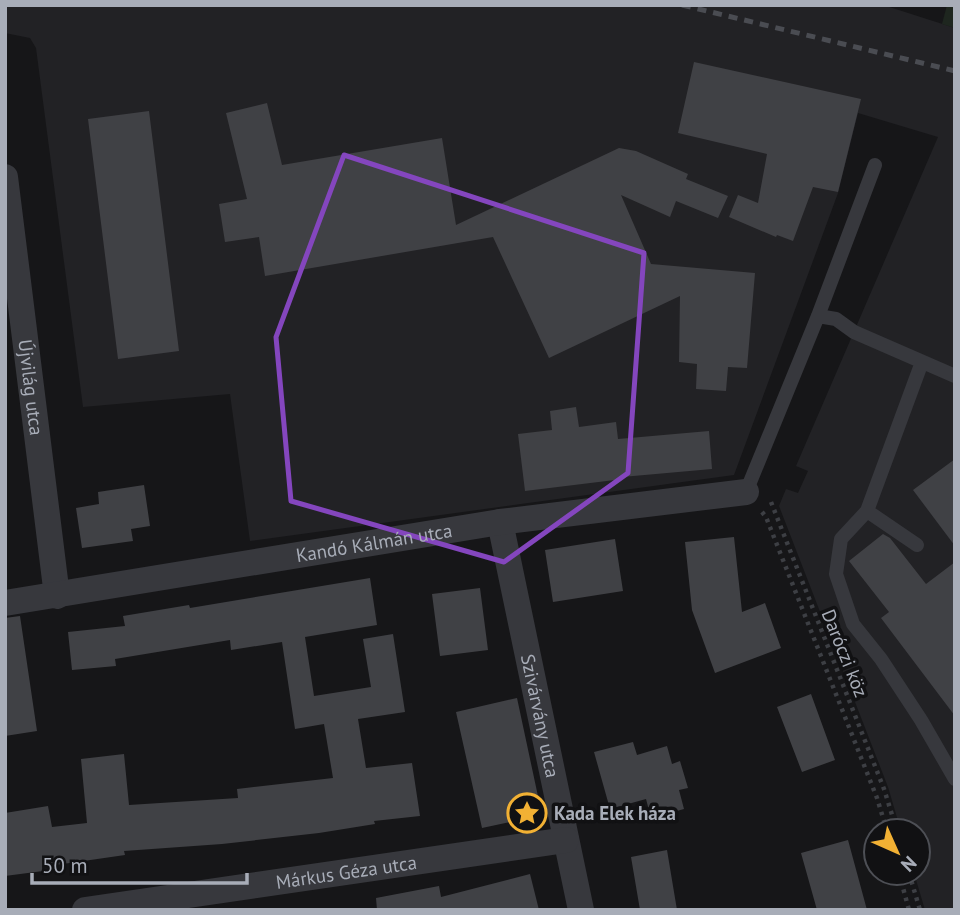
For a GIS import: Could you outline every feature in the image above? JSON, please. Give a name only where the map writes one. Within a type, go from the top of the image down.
[{"type":"street","name":"Újvilág utca","points":[[5,177],[57,596]]},
{"type":"street","name":"Kandó Kálmán utca","points":[[5,603],[500,522],[758,495]]},
{"type":"street","name":"Szivárvány utca","points":[[500,522],[581,910]]},
{"type":"street","name":"Márkus Géza utca","points":[[85,910],[566,840]]},
{"type":"lane","points":[[758,495],[818,316],[875,165]]},
{"type":"lane","points":[[818,316],[836,319],[854,332],[955,376]]},
{"type":"lane","points":[[922,362],[867,511],[841,539],[836,574],[853,624],[881,659],[955,779]]},
{"type":"lane","points":[[867,511],[918,545]]},
{"type":"path","name":"Daróczi köz","points":[[758,495],[883,817]]},
{"type":"path","name":"Daróczi köz","points":[[758,495],[884,789],[893,817]]},
{"type":"path","points":[[903,887],[909,910]]},
{"type":"path","points":[[913,887],[920,910]]},
{"type":"highlighted area","points":[[344,155],[644,253],[628,473],[504,562],[291,501],[276,337]]},
{"type":"shaded area","points":[[5,5],[883,5],[955,28],[955,910],[925,910],[918,887],[932,887],[932,817],[897,817],[888,787],[779,506],[786,489],[798,493],[808,471],[796,466],[938,137],[858,113],[838,193],[734,475],[250,541],[230,394],[83,407],[36,48],[30,38],[5,33]]},
{"type":"shaded area","points":[[947,5],[955,5],[955,28],[942,24]]},
{"type":"building","points":[[694,62],[861,99],[838,192],[813,187],[793,241],[777,235],[776,237],[729,217],[738,195],[758,203],[767,154],[678,133]]},
{"type":"building","points":[[267,103],[282,165],[442,138],[456,225],[619,148],[636,151],[688,174],[686,179],[728,196],[718,218],[676,201],[670,217],[621,195],[651,264],[755,273],[747,368],[728,367],[726,391],[696,389],[697,364],[679,362],[680,296],[549,358],[493,237],[265,276],[259,237],[225,242],[219,204],[247,199],[226,113]]},
{"type":"building","points":[[149,111],[179,351],[118,359],[88,119]]},
{"type":"building","points":[[576,407],[579,427],[616,422],[618,439],[709,431],[712,469],[622,477],[623,479],[525,491],[518,434],[552,430],[550,411]]},
{"type":"building","points":[[955,459],[955,546],[913,490]]},
{"type":"building","points":[[144,485],[150,526],[131,529],[133,541],[82,548],[76,508],[99,504],[98,492]]},
{"type":"building","points":[[883,534],[890,538],[926,584],[955,562],[955,716],[881,618],[889,612],[849,561]]},
{"type":"building","points":[[734,537],[742,612],[765,603],[781,648],[715,673],[692,610],[685,542]]},
{"type":"building","points":[[615,539],[623,591],[553,602],[545,550]]},
{"type":"building","points":[[370,578],[377,625],[305,637],[314,696],[371,687],[363,639],[393,634],[405,712],[358,719],[366,768],[412,763],[420,816],[374,821],[375,824],[319,833],[124,851],[125,855],[42,867],[43,871],[5,876],[5,813],[48,806],[52,827],[87,823],[81,759],[124,754],[129,805],[238,798],[237,789],[333,778],[324,724],[295,729],[282,642],[231,650],[230,640],[115,659],[116,666],[72,670],[68,632],[125,626],[123,616],[189,605],[190,608]]},
{"type":"building","points":[[480,588],[488,650],[440,656],[432,594]]},
{"type":"building","points":[[20,616],[37,731],[5,736],[5,618]]},
{"type":"building","points":[[811,694],[835,760],[802,772],[777,707]]},
{"type":"building","points":[[517,698],[542,815],[482,828],[456,712]]},
{"type":"building","points":[[633,742],[637,755],[667,746],[672,764],[680,761],[688,788],[679,790],[684,809],[651,818],[646,799],[610,809],[594,752]]},
{"type":"building","points":[[848,840],[867,910],[817,910],[801,853]]},
{"type":"building","points":[[667,850],[677,910],[640,910],[631,857]]},
{"type":"building","points":[[530,874],[539,910],[377,910],[376,898],[439,886],[441,897]]},
{"type":"railway","points":[[682,5],[955,71]]},
{"type":"place","name":"Kada Elek háza","points":[[527,813]]}]
